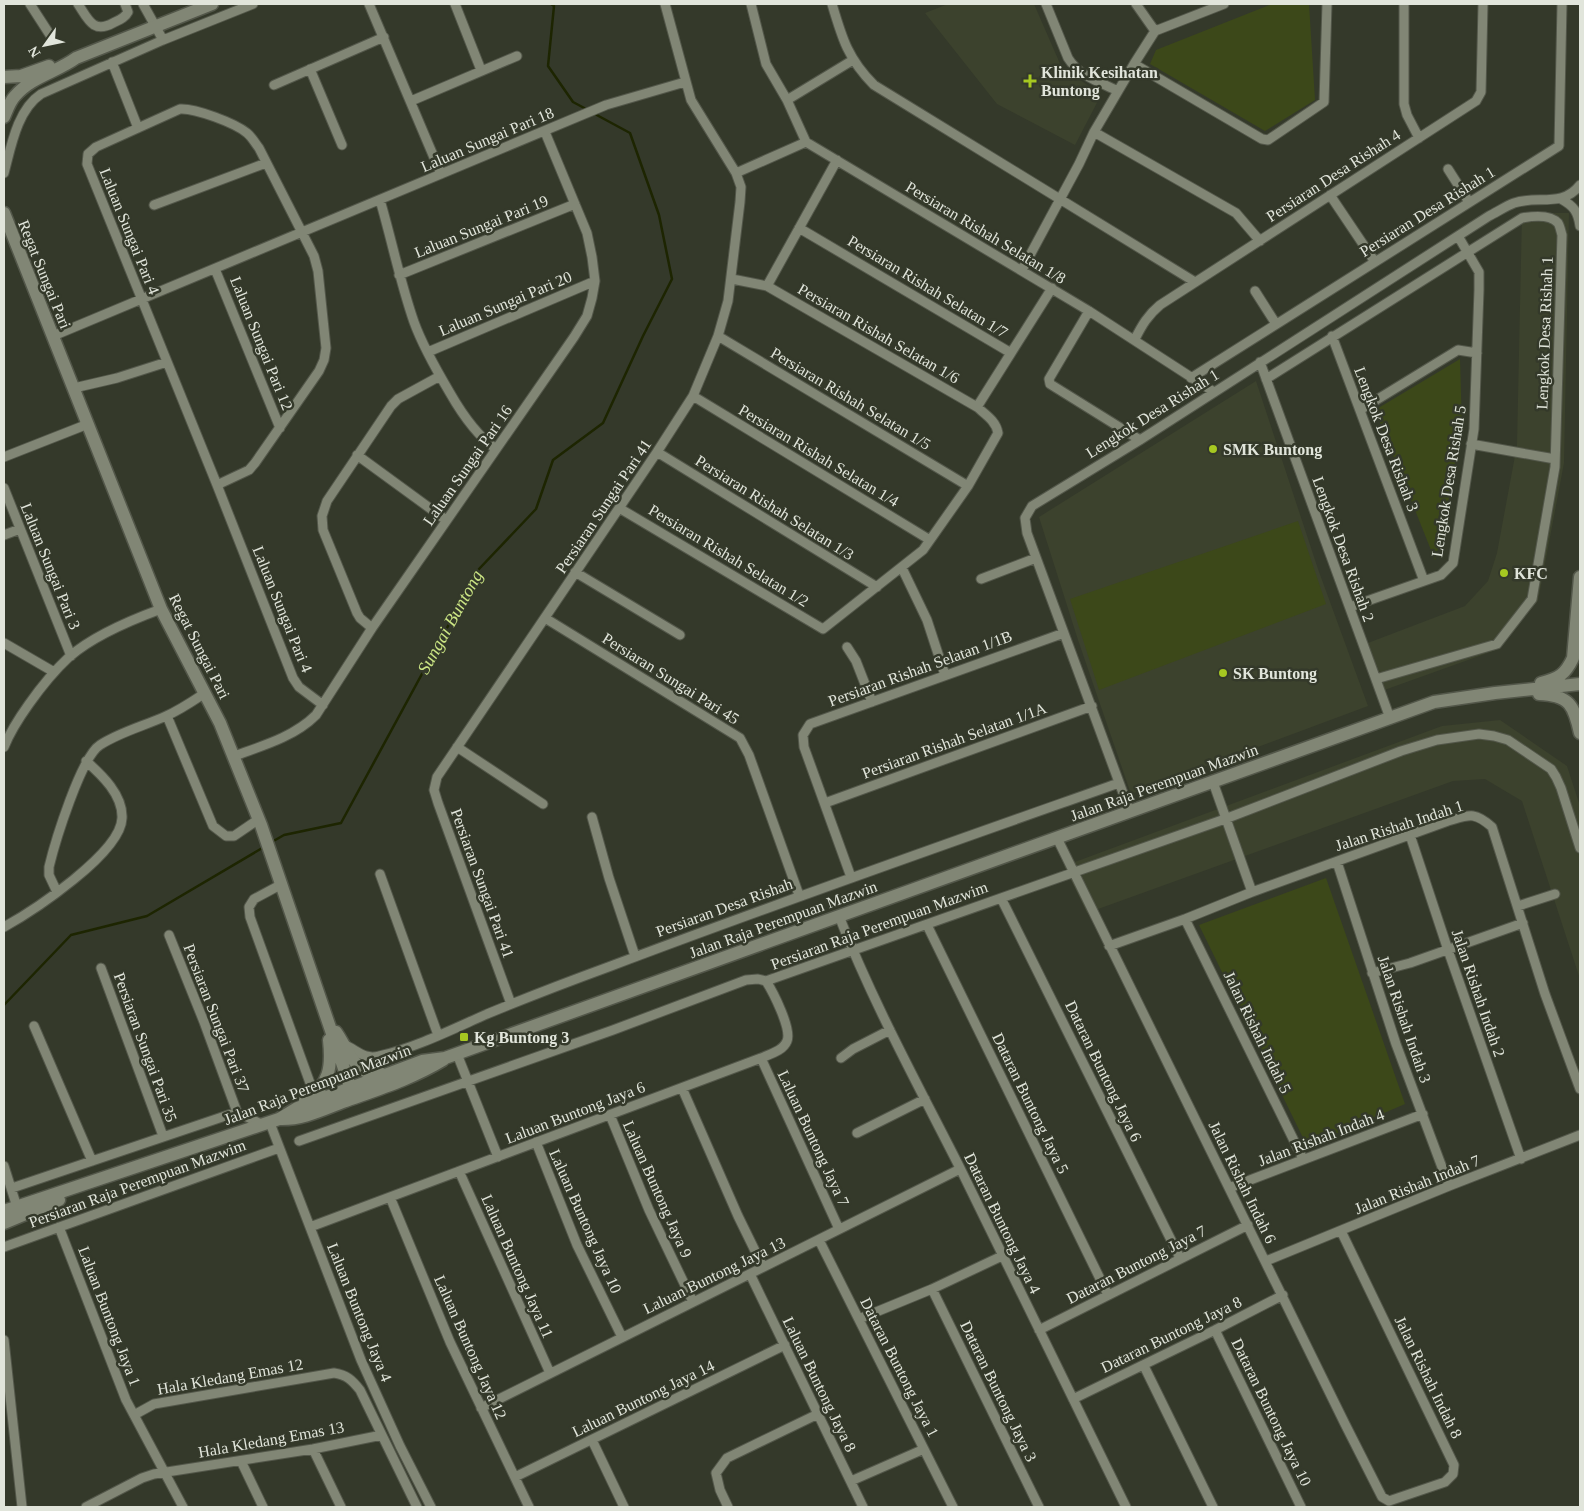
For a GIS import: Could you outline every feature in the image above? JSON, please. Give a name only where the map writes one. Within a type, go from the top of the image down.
[{"type":"main road","points":[[4,76],[21,76],[76,58],[212,4]]},
{"type":"main road","points":[[4,115],[13,97],[21,89],[76,58]]},
{"type":"main road","points":[[4,94],[4,115]]},
{"type":"main road","name":"Regat Sungai Pari","points":[[4,213],[161,609],[205,692],[234,756],[274,860],[352,1093]]},
{"type":"main road","points":[[1495,693],[1558,678],[1567,670],[1573,658],[1580,577]]},
{"type":"main road","name":"Jalan Raja Perempuan Mazwin","points":[[352,1093],[396,1071],[422,1061],[451,1056],[1434,702],[1580,684]]},
{"type":"main road","points":[[1495,693],[1546,694],[1562,697],[1570,704],[1576,714],[1580,733]]},
{"type":"main road","points":[[329,1025],[337,1032],[361,1069],[378,1075],[396,1071]]},
{"type":"main road","points":[[275,1120],[314,1094],[324,1083],[330,1064],[329,1025]]},
{"type":"main road","points":[[275,1120],[299,1118],[352,1093],[426,1071],[451,1056]]},
{"type":"main road","name":"Jalan Raja Perempuan Mazwin","points":[[4,1211],[275,1120]]},
{"type":"main road","points":[[4,1223],[55,1202],[84,1184]]},
{"type":"street","points":[[30,4],[52,38]]},
{"type":"street","points":[[78,4],[90,22],[97,27],[105,28],[126,17],[128,12],[125,4]]},
{"type":"street","points":[[143,4],[163,40]]},
{"type":"street","points":[[4,173],[7,157],[24,113],[32,100],[112,62],[253,4]]},
{"type":"street","points":[[369,4],[441,174]]},
{"type":"street","points":[[455,4],[481,70]]},
{"type":"street","name":"Persiaran Sungai Pari 41","points":[[510,1004],[438,803],[434,790],[437,778],[693,396],[718,336],[732,279],[741,187],[736,173],[690,100],[665,4]]},
{"type":"street","points":[[736,173],[806,142],[787,100],[766,64],[751,4]]},
{"type":"street","points":[[832,4],[844,43],[853,60],[874,85],[1195,282]]},
{"type":"street","points":[[1046,4],[1072,65],[1079,72],[1118,91]]},
{"type":"street","points":[[1136,4],[1155,31]]},
{"type":"street","points":[[1022,270],[1079,164],[1094,132],[1155,31],[1222,4]]},
{"type":"street","points":[[1134,64],[1262,139],[1268,140],[1324,102],[1327,4]]},
{"type":"street","points":[[1404,4],[1404,104],[1407,115],[1419,138]]},
{"type":"street","name":"Persiaran Desa Rishah 4","points":[[1135,339],[1149,315],[1160,305],[1480,98],[1483,4]]},
{"type":"street","name":"Persiaran Desa Rishah 1","points":[[1191,378],[1559,146],[1562,4]]},
{"type":"street","points":[[274,85],[384,37]]},
{"type":"street","points":[[410,101],[517,56]]},
{"type":"street","points":[[787,100],[853,60]]},
{"type":"street","points":[[112,62],[138,128]]},
{"type":"street","points":[[310,69],[342,145]]},
{"type":"street","name":"Laluan Sungai Pari 18","points":[[53,336],[606,105],[685,82]]},
{"type":"street","name":"Laluan Sungai Pari 4","points":[[217,485],[248,470],[280,428],[319,371],[324,360],[326,348],[318,271],[314,256],[259,148],[247,133],[237,127],[195,110],[180,109],[96,147],[88,154],[88,164],[293,678],[303,691],[323,705]]},
{"type":"street","name":"Laluan Sungai Pari 16","points":[[234,756],[273,742],[297,730],[307,724],[323,705],[372,628],[587,316],[594,281],[587,233],[545,132]]},
{"type":"street","points":[[1094,132],[1236,212],[1260,241]]},
{"type":"street","name":"Persiaran Rishah Selatan 1/8","points":[[806,142],[1052,288],[1135,339],[1214,392]]},
{"type":"street","points":[[767,286],[837,160]]},
{"type":"street","name":"Laluan Sungai Pari 4","points":[[154,205],[266,163]]},
{"type":"street","points":[[1448,169],[1469,202]]},
{"type":"street","points":[[1561,199],[1569,196],[1580,185]]},
{"type":"street","points":[[1330,195],[1375,262]]},
{"type":"street","name":"Lengkok Desa Rishah 1","points":[[1036,558],[1027,533],[1025,518],[1032,506],[1140,440],[1458,236],[1514,203],[1539,199],[1561,199]]},
{"type":"street","points":[[1561,199],[1575,207],[1580,226]]},
{"type":"street","points":[[380,200],[399,274],[415,324],[428,352],[456,404],[474,428],[496,449]]},
{"type":"street","name":"Laluan Sungai Pari 19","points":[[399,274],[575,204]]},
{"type":"street","name":"Lengkok Desa Rishah 1","points":[[1266,379],[1522,218],[1531,216],[1550,218],[1558,224],[1562,235],[1555,459],[1532,599],[1496,644],[1376,680]]},
{"type":"street","name":"Persiaran Rishah Selatan 1/7","points":[[799,228],[1011,353],[977,407]]},
{"type":"street","name":"Lengkok Desa Rishah 5","points":[[1350,607],[1441,574],[1453,563],[1474,429],[1479,272],[1458,236]]},
{"type":"street","name":"Laluan Sungai Pari 12","points":[[215,269],[280,428]]},
{"type":"street","name":"Persiaran Rishah Selatan 1/6","points":[[732,279],[767,286],[977,407],[993,421],[998,433],[968,486]]},
{"type":"street","name":"Laluan Sungai Pari 20","points":[[428,352],[594,281]]},
{"type":"street","points":[[1011,353],[1052,288]]},
{"type":"street","points":[[1255,291],[1276,324]]},
{"type":"street","points":[[1089,311],[1050,378],[1050,384],[1140,440]]},
{"type":"street","name":"Persiaran Rishah Selatan 1/5","points":[[718,336],[968,486]]},
{"type":"street","name":"Lengkok Desa Rishah 3","points":[[1332,336],[1424,581]]},
{"type":"street","points":[[1360,410],[1458,350],[1477,353]]},
{"type":"street","points":[[74,388],[117,378],[167,362]]},
{"type":"street","name":"Lengkok Desa Rishah 2","points":[[1260,362],[1390,718]]},
{"type":"street","points":[[372,628],[357,613],[323,530],[322,516],[326,501],[391,406],[398,399],[440,376]]},
{"type":"street","name":"Persiaran Rishah Selatan 1/4","points":[[693,396],[930,540]]},
{"type":"street","points":[[4,456],[88,424]]},
{"type":"street","points":[[1471,444],[1555,459]]},
{"type":"street","name":"Persiaran Rishah Selatan 1/3","points":[[657,452],[877,587]]},
{"type":"street","points":[[357,455],[446,520]]},
{"type":"street","points":[[877,587],[923,550],[968,486]]},
{"type":"street","name":"Laluan Sungai Pari 3","points":[[4,488],[71,656]]},
{"type":"street","name":"Persiaran Rishah Selatan 1/2","points":[[619,508],[823,629],[877,587]]},
{"type":"street","points":[[4,535],[20,529]]},
{"type":"street","points":[[980,579],[1036,558],[1130,812]]},
{"type":"street","points":[[902,568],[926,620],[945,675]]},
{"type":"street","points":[[575,572],[680,635]]},
{"type":"street","name":"Laluan Sungai Pari 3","points":[[4,744],[17,721],[54,672],[71,656],[95,639],[124,624],[161,609]]},
{"type":"street","name":"Persiaran Sungai Pari 45","points":[[545,618],[740,738],[749,755],[799,895]]},
{"type":"street","name":"Persiaran Rishah Selatan 1/1B","points":[[825,804],[804,747],[803,735],[810,724],[1064,633]]},
{"type":"street","points":[[4,643],[54,672]]},
{"type":"street","points":[[847,648],[856,662],[872,702]]},
{"type":"street","points":[[57,892],[49,875],[49,867],[72,795],[91,753],[98,746],[112,738],[167,716],[205,692]]},
{"type":"street","name":"Persiaran Rishah Selatan 1/1A","points":[[825,804],[1092,706]]},
{"type":"street","points":[[167,716],[213,826],[226,836],[234,836],[260,822]]},
{"type":"street","name":"Persiaran Raja Perempuan Mazwim","points":[[299,1141],[468,1082],[746,980],[758,979],[766,981],[927,925],[1225,818],[1401,751],[1437,740],[1479,734],[1494,736],[1508,740],[1551,769],[1561,788],[1580,848]]},
{"type":"street","points":[[457,747],[542,804]]},
{"type":"street","points":[[4,927],[57,892],[90,866],[112,841],[120,828],[122,816],[113,790],[107,781],[86,762]]},
{"type":"street","points":[[1212,782],[1252,892]]},
{"type":"street","name":"Persiaran Desa Rishah","points":[[345,1045],[362,1056],[372,1057],[391,1052],[438,1035],[510,1004],[799,895],[1119,783]]},
{"type":"street","points":[[825,804],[851,877]]},
{"type":"street","name":"Jalan Rishah Indah 1","points":[[1109,946],[1186,919],[1252,892],[1467,815],[1480,816],[1492,827],[1545,994],[1580,1089]]},
{"type":"street","points":[[592,816],[609,878],[635,956]]},
{"type":"street","name":"Jalan Rishah Indah 2","points":[[1410,835],[1521,1159]]},
{"type":"street","name":"Jalan Rishah Indah 6","points":[[1056,838],[1382,1497],[1389,1501]]},
{"type":"street","name":"Jalan Rishah Indah 3","points":[[1336,862],[1372,973],[1449,1186]]},
{"type":"street","points":[[380,874],[438,1035]]},
{"type":"street","points":[[282,884],[254,899],[249,907],[250,917],[314,1094]]},
{"type":"street","points":[[1518,906],[1556,894]]},
{"type":"street","name":"Dataran Buntong Jaya 6","points":[[1000,898],[1180,1258]]},
{"type":"street","name":"Dataran Buntong Jaya 4","points":[[839,916],[853,951],[890,1030],[1126,1507]]},
{"type":"street","name":"Jalan Rishah Indah 5","points":[[1186,919],[1303,1159]]},
{"type":"street","points":[[1372,973],[1448,950],[1523,923]]},
{"type":"street","name":"Dataran Buntong Jaya 5","points":[[927,925],[1108,1295]]},
{"type":"street","name":"Persiaran Sungai Pari 37","points":[[169,936],[204,1022],[237,1112]]},
{"type":"street","name":"Persiaran Sungai Pari 35","points":[[101,968],[163,1136]]},
{"type":"street","name":"Laluan Buntong Jaya 6","points":[[310,1227],[780,1050],[787,1042],[788,1033],[772,990],[766,981]]},
{"type":"street","points":[[34,1026],[92,1161]]},
{"type":"street","points":[[841,1058],[853,1049],[890,1030]]},
{"type":"street","points":[[451,1056],[468,1082],[498,1156]]},
{"type":"street","name":"Laluan Buntong Jaya 7","points":[[761,1058],[839,1229]]},
{"type":"street","points":[[682,1088],[738,1216],[763,1267]]},
{"type":"street","points":[[857,1133],[925,1099]]},
{"type":"street","points":[[12,1188],[237,1112],[275,1120]]},
{"type":"street","name":"Jalan Rishah Indah 4","points":[[1230,1188],[1422,1114]]},
{"type":"street","name":"Laluan Buntong Jaya 9","points":[[610,1115],[649,1210],[693,1302]]},
{"type":"street","name":"Laluan Buntong Jaya 4","points":[[275,1120],[279,1148],[361,1360],[400,1446],[431,1507]]},
{"type":"street","name":"Jalan Rishah Indah 7","points":[[1266,1261],[1580,1135]]},
{"type":"street","name":"Laluan Buntong Jaya 10","points":[[536,1142],[578,1246],[622,1337]]},
{"type":"street","name":"Persiaran Raja Perempuan Mazwim","points":[[4,1247],[279,1148]]},
{"type":"street","points":[[4,1166],[17,1207]]},
{"type":"street","name":"Laluan Buntong Jaya 13","points":[[481,1408],[960,1169]]},
{"type":"street","name":"Laluan Buntong Jaya 11","points":[[459,1171],[550,1373]]},
{"type":"street","name":"Laluan Buntong Jaya 12","points":[[390,1197],[442,1324],[529,1507]]},
{"type":"street","name":"Dataran Buntong Jaya 7","points":[[1039,1330],[1248,1224]]},
{"type":"street","name":"Laluan Buntong Jaya 1","points":[[59,1227],[116,1377],[183,1507]]},
{"type":"street","name":"Jalan Rishah Indah 8","points":[[1341,1231],[1454,1465],[1453,1474],[1445,1482],[1389,1501]]},
{"type":"street","name":"Dataran Buntong Jaya 1","points":[[819,1240],[953,1507]]},
{"type":"street","points":[[859,1320],[932,1289],[1002,1256]]},
{"type":"street","name":"Laluan Buntong Jaya 8","points":[[750,1274],[863,1507]]},
{"type":"street","name":"Dataran Buntong Jaya 3","points":[[932,1289],[1039,1507]]},
{"type":"street","name":"Dataran Buntong Jaya 8","points":[[1073,1399],[1144,1366],[1283,1295]]},
{"type":"street","name":"Dataran Buntong Jaya 10","points":[[1215,1330],[1301,1507]]},
{"type":"street","points":[[4,1340],[22,1507]]},
{"type":"street","name":"Laluan Buntong Jaya 14","points":[[514,1477],[785,1345]]},
{"type":"street","points":[[1144,1366],[1213,1507]]},
{"type":"street","name":"Hala Kledang Emas 12","points":[[134,1415],[154,1404],[334,1373],[351,1379],[360,1390],[382,1435]]},
{"type":"street","points":[[728,1507],[720,1490],[716,1473],[727,1458],[818,1414]]},
{"type":"street","points":[[382,1435],[417,1507]]},
{"type":"street","name":"Hala Kledang Emas 13","points":[[86,1507],[142,1478],[165,1472],[313,1449],[382,1435]]},
{"type":"street","points":[[592,1440],[624,1507]]},
{"type":"street","points":[[313,1449],[341,1507]]},
{"type":"street","points":[[851,1481],[924,1449]]},
{"type":"street","points":[[241,1461],[263,1507]]},
{"type":"shaded area","name":"Klinik Kesihatan Buntong","points":[[948,4],[1034,4],[1061,66],[1101,95],[1075,145],[997,104],[925,13]]},
{"type":"shaded area","points":[[1522,213],[1569,213],[1564,463],[1538,601],[1496,650],[1376,693],[1360,646],[1465,606],[1488,581],[1497,553],[1517,445]]},
{"type":"shaded area","points":[[1256,381],[1318,569],[1368,706],[1131,794],[1078,640],[1039,517]]},
{"type":"shaded area","points":[[1500,720],[1567,766],[1580,806],[1580,979],[1522,801],[1485,779],[1453,781],[1087,913],[1064,866],[1442,726]]},
{"type":"green space","points":[[1272,4],[1309,4],[1315,100],[1265,131],[1150,64],[1156,50]]},
{"type":"green space","points":[[1460,359],[1462,427],[1443,531],[1435,560],[1375,410]]},
{"type":"green space","points":[[1298,521],[1326,604],[1099,690],[1070,599]]},
{"type":"green space","points":[[1326,878],[1405,1104],[1307,1146],[1199,925]]},
{"type":"waterway","name":"Sungai Buntong","points":[[551,4],[554,6],[548,66],[573,102],[588,110]]},
{"type":"waterway","name":"Sungai Buntong","points":[[270,843],[284,835],[341,823],[479,569],[536,509],[553,460],[603,423],[643,336],[672,279],[659,215],[630,133],[593,113]]},
{"type":"waterway","name":"Sungai Buntong","points":[[4,1005],[71,935],[147,916],[264,847]]},
{"type":"place","name":"Klinik Kesihatan Buntong","points":[[1030,81]]},
{"type":"place","name":"SMK Buntong","points":[[1213,449]]},
{"type":"place","name":"KFC","points":[[1504,573]]},
{"type":"place","name":"SK Buntong","points":[[1223,673]]},
{"type":"place","name":"Kg Buntong 3","points":[[464,1037]]}]
